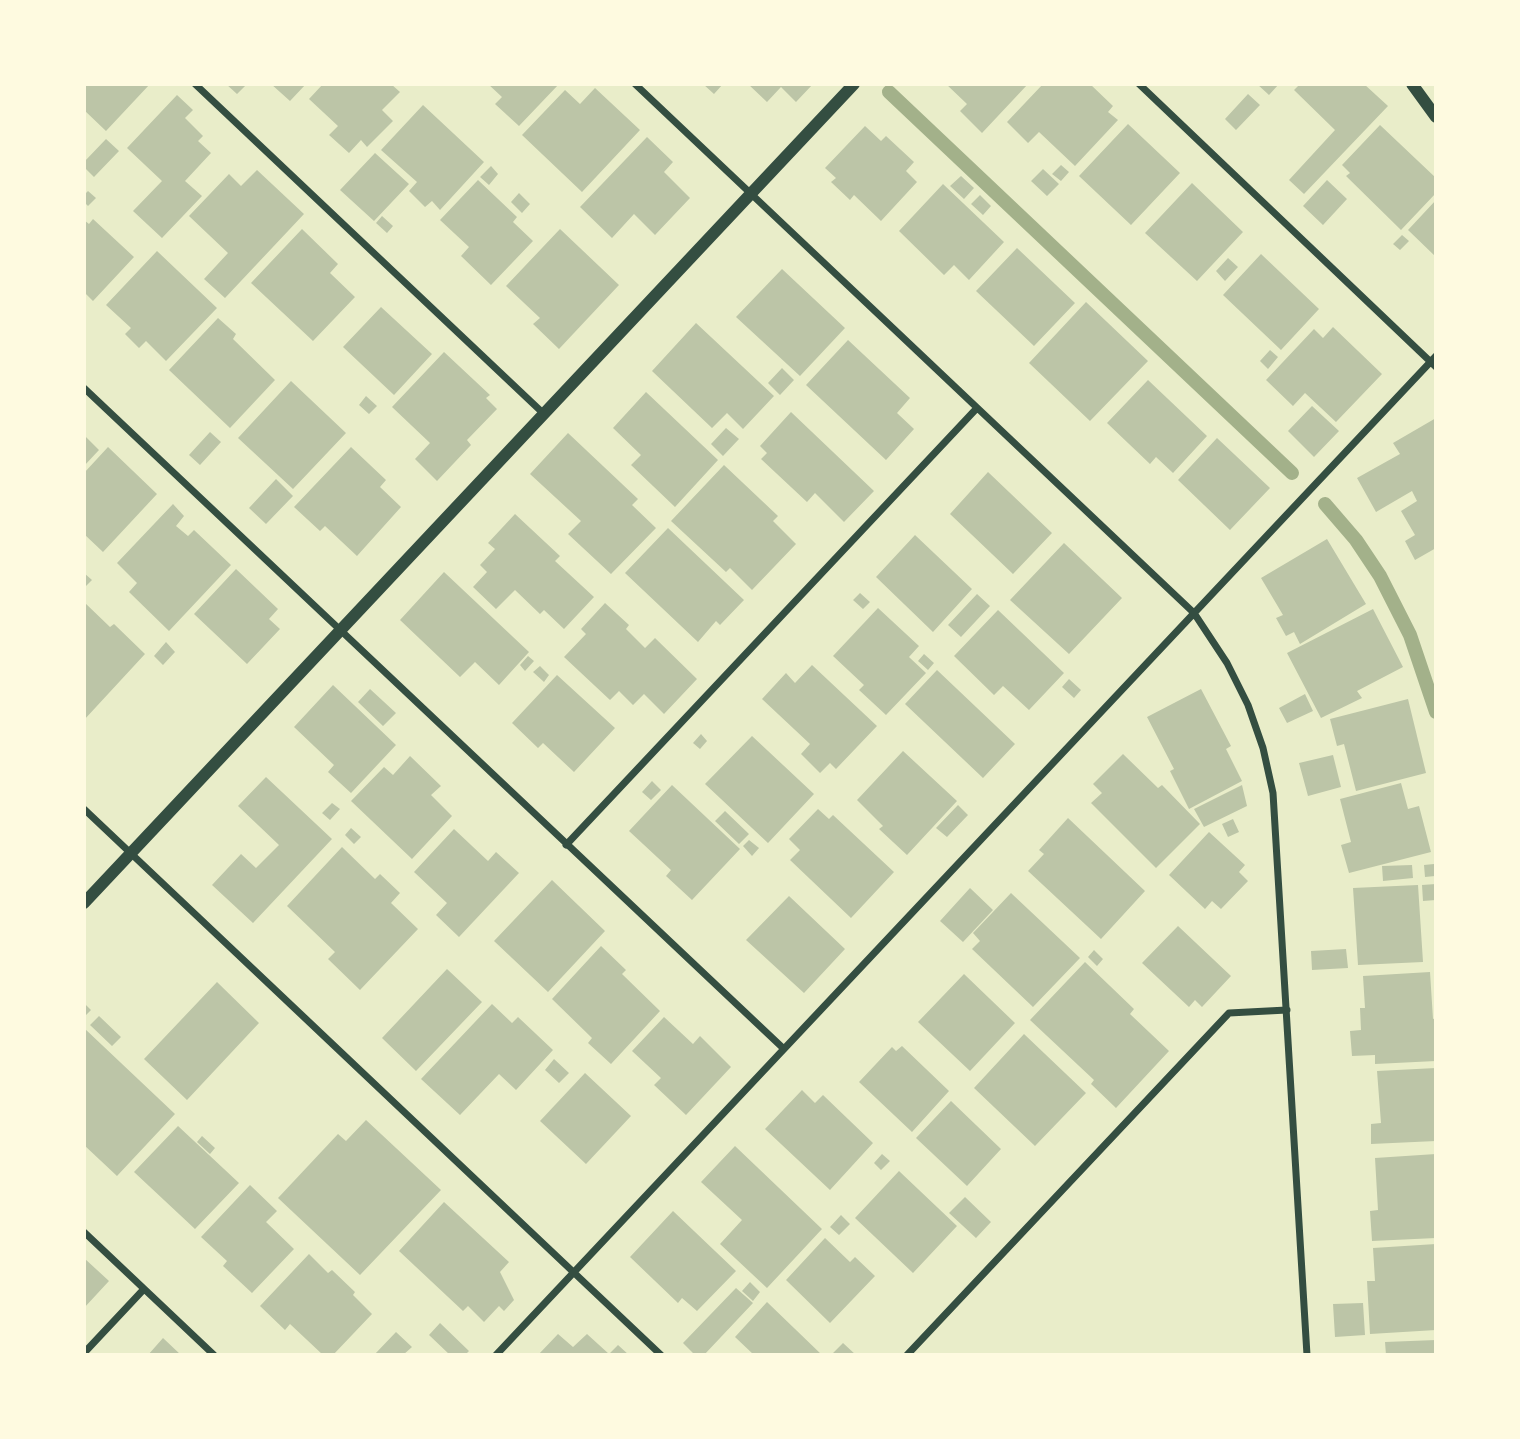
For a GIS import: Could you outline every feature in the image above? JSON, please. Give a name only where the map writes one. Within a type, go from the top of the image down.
[{"type":"street","points":[[195,84],[544,414]]},
{"type":"street","points":[[635,84],[1194,613],[1227,663],[1248,705],[1263,748],[1273,793],[1307,1355]]},
{"type":"street","points":[[84,903],[854,84]]},
{"type":"street","points":[[496,1355],[1434,361],[1139,84]]},
{"type":"street","points":[[1412,84],[1436,117]]},
{"type":"street","points":[[84,388],[784,1049]]},
{"type":"street","points":[[566,845],[977,408]]},
{"type":"street","points":[[84,808],[662,1355]]},
{"type":"street","points":[[907,1355],[1229,1013],[1287,1010]]},
{"type":"street","points":[[84,1233],[214,1355]]},
{"type":"street","points":[[84,1353],[144,1289]]},
{"type":"building","points":[[84,84],[150,84],[106,131],[84,110]]},
{"type":"building","points":[[226,84],[247,84],[237,94]]},
{"type":"building","points":[[271,84],[306,84],[290,101]]},
{"type":"building","points":[[323,84],[391,84],[400,92],[382,110],[393,121],[367,147],[361,140],[349,153],[329,135],[338,126],[309,99]]},
{"type":"building","points":[[488,84],[559,84],[519,126],[495,104],[502,97]]},
{"type":"building","points":[[703,84],[723,84],[714,94]]},
{"type":"building","points":[[748,84],[813,84],[796,102],[781,87],[767,102]]},
{"type":"building","points":[[946,84],[1028,84],[982,133],[960,111],[967,104]]},
{"type":"building","points":[[1043,84],[1090,84],[1113,106],[1108,112],[1118,120],[1075,166],[1039,132],[1028,143],[1007,122]]},
{"type":"building","points":[[1257,84],[1279,84],[1269,95]]},
{"type":"building","points":[[1300,84],[1364,84],[1388,106],[1304,194],[1289,180],[1335,130],[1294,90]]},
{"type":"building","points":[[595,88],[640,130],[582,192],[522,135],[565,90],[580,104]]},
{"type":"building","points":[[1248,94],[1260,105],[1236,130],[1225,119]]},
{"type":"building","points":[[177,95],[193,110],[185,118],[203,136],[198,141],[211,153],[185,181],[202,196],[162,238],[133,211],[162,181],[127,148]]},
{"type":"building","points":[[423,105],[484,162],[440,210],[432,201],[425,207],[409,191],[417,182],[381,150]]},
{"type":"building","points":[[1128,124],[1180,173],[1131,225],[1079,176]]},
{"type":"building","points":[[1380,125],[1436,178],[1436,193],[1401,230],[1346,176],[1350,173],[1342,165]]},
{"type":"building","points":[[865,126],[881,141],[886,136],[914,162],[906,171],[917,182],[881,221],[854,195],[850,200],[831,182],[836,178],[825,168]]},
{"type":"building","points":[[647,137],[673,162],[664,172],[690,198],[655,235],[634,214],[612,238],[580,207]]},
{"type":"building","points":[[106,139],[119,151],[94,177],[84,167],[84,162]]},
{"type":"building","points":[[375,153],[409,184],[374,221],[340,190]]},
{"type":"building","points":[[1061,165],[1069,172],[1061,181],[1052,174]]},
{"type":"building","points":[[491,166],[498,174],[489,185],[480,177]]},
{"type":"building","points":[[1043,169],[1059,184],[1047,196],[1031,181]]},
{"type":"building","points":[[257,170],[304,214],[225,298],[204,279],[228,253],[189,216],[229,174],[241,186]]},
{"type":"building","points":[[961,176],[974,188],[964,199],[950,186]]},
{"type":"building","points":[[478,180],[517,217],[513,222],[533,241],[491,285],[461,256],[469,247],[440,220]]},
{"type":"building","points":[[1327,180],[1347,199],[1323,225],[1303,206]]},
{"type":"building","points":[[1192,183],[1243,232],[1197,281],[1145,233]]},
{"type":"building","points":[[943,184],[1004,242],[969,280],[954,265],[944,275],[899,231]]},
{"type":"building","points":[[88,191],[96,198],[88,206],[84,202],[84,195]]},
{"type":"building","points":[[519,193],[530,204],[522,213],[511,202]]},
{"type":"building","points":[[980,195],[991,206],[983,215],[971,204]]},
{"type":"building","points":[[1436,200],[1436,257],[1408,230]]},
{"type":"building","points":[[382,216],[393,226],[387,233],[376,223]]},
{"type":"building","points":[[93,219],[134,257],[93,301],[84,292],[84,220],[89,224]]},
{"type":"building","points":[[302,229],[338,264],[330,273],[355,297],[313,341],[251,283]]},
{"type":"building","points":[[560,229],[619,285],[559,349],[533,324],[540,318],[506,286]]},
{"type":"building","points":[[1402,235],[1409,241],[1400,250],[1393,244]]},
{"type":"building","points":[[1017,248],[1075,303],[1034,346],[976,291]]},
{"type":"building","points":[[157,251],[217,308],[166,361],[146,341],[139,348],[125,334],[131,328],[106,305]]},
{"type":"building","points":[[1261,254],[1319,309],[1281,350],[1223,295]]},
{"type":"building","points":[[1228,258],[1238,267],[1225,281],[1216,271]]},
{"type":"building","points":[[782,269],[845,328],[800,376],[736,317]]},
{"type":"building","points":[[1086,302],[1148,361],[1090,421],[1029,363]]},
{"type":"building","points":[[381,307],[432,354],[394,395],[343,347]]},
{"type":"building","points":[[218,318],[236,334],[233,339],[275,380],[230,428],[169,370]]},
{"type":"building","points":[[696,323],[774,396],[743,429],[727,413],[712,428],[652,371]]},
{"type":"building","points":[[1333,327],[1382,374],[1336,422],[1305,393],[1293,406],[1266,380],[1314,329],[1323,338]]},
{"type":"building","points":[[848,340],[910,398],[897,413],[914,429],[886,460],[806,385]]},
{"type":"building","points":[[1270,350],[1278,357],[1268,369],[1260,361]]},
{"type":"building","points":[[444,352],[490,395],[486,398],[497,409],[467,440],[471,445],[437,481],[415,459],[430,443],[392,407]]},
{"type":"building","points":[[782,368],[794,380],[780,395],[768,383]]},
{"type":"building","points":[[1148,380],[1207,436],[1173,473],[1156,457],[1150,464],[1107,423]]},
{"type":"building","points":[[291,381],[346,433],[293,489],[238,438]]},
{"type":"building","points":[[646,392],[718,460],[675,507],[631,465],[641,455],[613,428]]},
{"type":"building","points":[[366,396],[377,406],[369,414],[359,405]]},
{"type":"building","points":[[1312,406],[1339,431],[1314,457],[1288,431]]},
{"type":"building","points":[[791,412],[874,491],[844,522],[815,493],[807,502],[761,459],[767,453],[760,446]]},
{"type":"building","points":[[1436,418],[1436,548],[1415,560],[1405,541],[1415,535],[1401,511],[1417,501],[1412,491],[1376,512],[1357,478],[1400,454],[1393,443]]},
{"type":"building","points":[[726,428],[739,439],[723,456],[711,444]]},
{"type":"building","points":[[210,432],[221,442],[200,465],[189,455]]},
{"type":"building","points":[[568,433],[638,499],[632,505],[656,528],[611,574],[568,534],[581,521],[530,474]]},
{"type":"building","points":[[84,435],[99,450],[84,466]]},
{"type":"building","points":[[1217,438],[1270,488],[1230,530],[1178,480]]},
{"type":"building","points":[[108,447],[157,494],[103,552],[84,534],[84,473]]},
{"type":"building","points":[[351,447],[386,480],[380,487],[401,507],[357,556],[325,526],[320,531],[294,507]]},
{"type":"building","points":[[724,465],[778,516],[773,521],[796,544],[752,590],[730,568],[726,572],[671,521]]},
{"type":"building","points":[[988,472],[1052,533],[1013,574],[950,514]]},
{"type":"building","points":[[276,479],[293,496],[266,524],[249,508]]},
{"type":"building","points":[[173,504],[184,516],[176,526],[188,536],[194,530],[231,565],[169,631],[129,592],[137,583],[117,563]]},
{"type":"building","points":[[515,514],[560,556],[555,561],[594,597],[564,629],[544,610],[540,614],[515,590],[496,609],[473,587],[487,572],[480,565],[495,549],[488,543]]},
{"type":"building","points":[[668,528],[744,600],[720,625],[716,621],[698,642],[625,573]]},
{"type":"building","points":[[915,535],[972,589],[933,632],[876,577]]},
{"type":"building","points":[[1327,539],[1366,604],[1300,644],[1294,632],[1286,636],[1276,618],[1283,615],[1261,578]]},
{"type":"building","points":[[1064,543],[1122,598],[1069,654],[1010,600]]},
{"type":"building","points":[[236,569],[278,609],[269,619],[280,629],[247,664],[194,614]]},
{"type":"building","points":[[444,572],[529,652],[499,685],[475,662],[460,677],[400,620]]},
{"type":"building","points":[[84,573],[92,580],[84,588]]},
{"type":"building","points":[[860,593],[870,602],[863,609],[853,600]]},
{"type":"building","points":[[977,594],[990,606],[961,637],[948,625]]},
{"type":"building","points":[[84,602],[110,627],[114,624],[145,654],[84,720]]},
{"type":"building","points":[[605,603],[629,625],[626,629],[645,648],[655,638],[697,679],[664,714],[644,694],[633,705],[619,691],[610,700],[564,657],[586,634],[581,629]]},
{"type":"building","points":[[878,608],[919,646],[909,657],[926,673],[886,715],[859,690],[864,685],[833,656]]},
{"type":"building","points":[[1373,609],[1403,667],[1357,691],[1362,698],[1321,718],[1287,653]]},
{"type":"building","points":[[998,610],[1064,673],[1029,710],[1003,686],[994,695],[954,656]]},
{"type":"building","points":[[166,642],[175,652],[163,665],[154,656]]},
{"type":"building","points":[[924,654],[934,663],[928,670],[918,661]]},
{"type":"building","points":[[528,656],[534,661],[525,671],[520,665]]},
{"type":"building","points":[[812,665],[877,726],[836,769],[830,763],[820,773],[801,754],[810,744],[762,699],[786,673],[795,683]]},
{"type":"building","points":[[540,666],[549,675],[544,682],[533,672]]},
{"type":"building","points":[[937,670],[1015,744],[983,778],[905,704]]},
{"type":"building","points":[[557,675],[615,728],[574,772],[543,743],[538,748],[512,723]]},
{"type":"building","points":[[1069,679],[1081,690],[1074,698],[1062,687]]},
{"type":"building","points":[[333,685],[396,745],[351,793],[328,772],[334,765],[294,727]]},
{"type":"building","points":[[370,689],[396,713],[383,726],[358,702]]},
{"type":"building","points":[[1201,689],[1231,746],[1226,749],[1242,781],[1189,809],[1170,771],[1174,769],[1147,717]]},
{"type":"building","points":[[1305,694],[1313,711],[1287,723],[1279,708]]},
{"type":"building","points":[[1408,699],[1426,773],[1356,791],[1344,744],[1337,746],[1330,719]]},
{"type":"building","points":[[701,734],[707,741],[700,749],[693,743]]},
{"type":"building","points":[[752,736],[814,794],[768,843],[705,784]]},
{"type":"building","points":[[903,751],[957,801],[907,855],[879,829],[883,826],[857,800]]},
{"type":"building","points":[[1123,754],[1158,788],[1162,785],[1200,824],[1156,868],[1091,803],[1102,793],[1093,784]]},
{"type":"building","points":[[1333,755],[1341,787],[1308,796],[1299,763]]},
{"type":"building","points":[[410,756],[441,786],[431,795],[452,816],[412,859],[351,801],[384,767],[393,775]]},
{"type":"building","points":[[266,777],[332,839],[253,923],[212,885],[241,854],[256,868],[279,845],[238,806]]},
{"type":"building","points":[[652,781],[661,790],[651,800],[642,792]]},
{"type":"building","points":[[1401,783],[1408,809],[1419,806],[1431,852],[1349,873],[1341,845],[1351,842],[1340,799]]},
{"type":"building","points":[[672,785],[740,849],[692,900],[666,876],[671,870],[629,831]]},
{"type":"building","points":[[1242,785],[1247,806],[1204,827],[1194,809]]},
{"type":"building","points":[[332,803],[340,809],[330,820],[322,813]]},
{"type":"building","points":[[958,805],[968,815],[947,837],[936,828]]},
{"type":"building","points":[[818,809],[829,819],[833,815],[894,872],[851,918],[790,860],[800,850],[789,839]]},
{"type":"building","points":[[725,811],[749,834],[739,844],[715,821]]},
{"type":"building","points":[[1068,818],[1145,891],[1101,939],[1028,871],[1044,854],[1039,850]]},
{"type":"building","points":[[1233,819],[1239,832],[1228,837],[1222,824]]},
{"type":"building","points":[[351,828],[361,837],[354,844],[345,835]]},
{"type":"building","points":[[454,829],[488,861],[496,852],[519,873],[459,937],[436,915],[447,903],[414,872]]},
{"type":"building","points":[[1209,832],[1245,865],[1239,872],[1248,881],[1221,909],[1212,901],[1205,909],[1169,875]]},
{"type":"building","points":[[749,840],[759,848],[752,856],[743,846]]},
{"type":"building","points":[[342,847],[375,879],[380,874],[400,893],[391,903],[418,929],[360,990],[328,959],[335,952],[287,906]]},
{"type":"building","points":[[1434,864],[1435,876],[1425,877],[1424,865]]},
{"type":"building","points":[[1412,865],[1413,878],[1383,881],[1382,866]]},
{"type":"building","points":[[552,880],[605,931],[548,992],[494,941]]},
{"type":"building","points":[[1436,884],[1436,900],[1423,901],[1422,885]]},
{"type":"building","points":[[1418,885],[1423,962],[1358,965],[1353,888]]},
{"type":"building","points":[[970,888],[993,910],[963,942],[940,921]]},
{"type":"building","points":[[1011,893],[1080,958],[1033,1007],[972,949],[980,941],[973,933]]},
{"type":"building","points":[[789,896],[845,949],[804,993],[746,940]]},
{"type":"building","points":[[1178,926],[1231,976],[1202,1007],[1195,1000],[1189,1007],[1142,963]]},
{"type":"building","points":[[601,946],[626,970],[622,974],[660,1011],[611,1064],[588,1043],[592,1038],[552,999]]},
{"type":"building","points":[[1346,949],[1348,968],[1312,970],[1311,951]]},
{"type":"building","points":[[1094,950],[1103,959],[1097,966],[1088,957]]},
{"type":"building","points":[[1085,962],[1134,1009],[1130,1014],[1169,1051],[1116,1108],[1091,1084],[1094,1080],[1030,1020]]},
{"type":"building","points":[[447,969],[482,1002],[416,1071],[382,1038]]},
{"type":"building","points":[[1430,972],[1433,1019],[1436,1018],[1436,1061],[1375,1064],[1375,1055],[1352,1056],[1350,1031],[1361,1030],[1360,1008],[1365,1008],[1363,976]]},
{"type":"building","points":[[964,974],[1015,1023],[970,1071],[918,1022]]},
{"type":"building","points":[[217,982],[259,1023],[187,1100],[144,1059]]},
{"type":"building","points":[[84,1003],[91,1010],[84,1017]]},
{"type":"building","points":[[492,1004],[512,1023],[518,1017],[553,1050],[516,1090],[499,1074],[460,1115],[421,1079]]},
{"type":"building","points":[[99,1016],[121,1037],[112,1046],[90,1025]]},
{"type":"building","points":[[664,1017],[693,1044],[700,1036],[731,1067],[686,1115],[654,1085],[661,1078],[632,1051]]},
{"type":"building","points":[[84,1028],[175,1114],[117,1176],[84,1145]]},
{"type":"building","points":[[1024,1034],[1086,1093],[1035,1146],[974,1088]]},
{"type":"building","points":[[902,1046],[949,1091],[912,1132],[859,1082],[892,1047],[896,1051]]},
{"type":"building","points":[[554,1059],[569,1073],[559,1083],[545,1070]]},
{"type":"building","points":[[1436,1068],[1436,1141],[1371,1144],[1371,1124],[1381,1123],[1377,1071]]},
{"type":"building","points":[[585,1073],[631,1116],[586,1164],[540,1121]]},
{"type":"building","points":[[802,1090],[815,1103],[823,1095],[873,1143],[830,1190],[765,1129]]},
{"type":"building","points":[[951,1101],[1001,1149],[967,1186],[916,1138]]},
{"type":"building","points":[[366,1120],[441,1190],[360,1275],[278,1198],[338,1134],[346,1141]]},
{"type":"building","points":[[178,1126],[239,1183],[195,1229],[134,1172]]},
{"type":"building","points":[[202,1136],[215,1148],[210,1154],[197,1142]]},
{"type":"building","points":[[735,1146],[822,1229],[767,1288],[720,1244],[742,1220],[701,1182]]},
{"type":"building","points":[[882,1154],[890,1161],[881,1170],[874,1163]]},
{"type":"building","points":[[1436,1154],[1436,1238],[1372,1241],[1370,1211],[1378,1210],[1375,1158]]},
{"type":"building","points":[[899,1171],[957,1226],[913,1273],[855,1218]]},
{"type":"building","points":[[250,1185],[277,1211],[266,1222],[294,1249],[252,1293],[223,1266],[227,1261],[201,1237]]},
{"type":"building","points":[[965,1197],[991,1222],[976,1238],[949,1213]]},
{"type":"building","points":[[444,1202],[509,1262],[500,1272],[514,1300],[504,1311],[499,1306],[484,1322],[468,1306],[463,1311],[399,1251]]},
{"type":"building","points":[[673,1211],[736,1271],[697,1311],[682,1298],[678,1303],[630,1257]]},
{"type":"building","points":[[841,1215],[850,1224],[839,1235],[830,1227]]},
{"type":"building","points":[[825,1238],[850,1262],[855,1257],[875,1276],[830,1323],[786,1280]]},
{"type":"building","points":[[1436,1244],[1436,1330],[1370,1334],[1367,1281],[1375,1281],[1373,1248]]},
{"type":"building","points":[[309,1254],[328,1273],[332,1270],[355,1292],[353,1295],[372,1314],[333,1355],[323,1355],[290,1324],[285,1330],[260,1306]]},
{"type":"building","points":[[84,1258],[109,1281],[84,1308]]},
{"type":"building","points":[[750,1282],[760,1292],[753,1301],[742,1291]]},
{"type":"building","points":[[736,1288],[753,1303],[704,1355],[695,1355],[683,1343]]},
{"type":"building","points":[[767,1302],[822,1355],[754,1355],[735,1337]]},
{"type":"building","points":[[1363,1303],[1365,1335],[1335,1337],[1333,1304]]},
{"type":"building","points":[[440,1323],[469,1351],[465,1355],[450,1355],[429,1335]]},
{"type":"building","points":[[396,1332],[412,1347],[403,1355],[374,1355]]},
{"type":"building","points":[[558,1334],[573,1347],[587,1334],[609,1354],[618,1345],[629,1355],[538,1355]]},
{"type":"building","points":[[163,1338],[181,1355],[148,1355]]},
{"type":"building","points":[[1436,1340],[1436,1355],[1386,1355],[1385,1342]]},
{"type":"building","points":[[843,1343],[856,1355],[831,1355]]},
{"type":"waterway","points":[[889,92],[1292,473]]},
{"type":"waterway","points":[[1325,504],[1356,540],[1380,576],[1410,635],[1436,712]]}]
